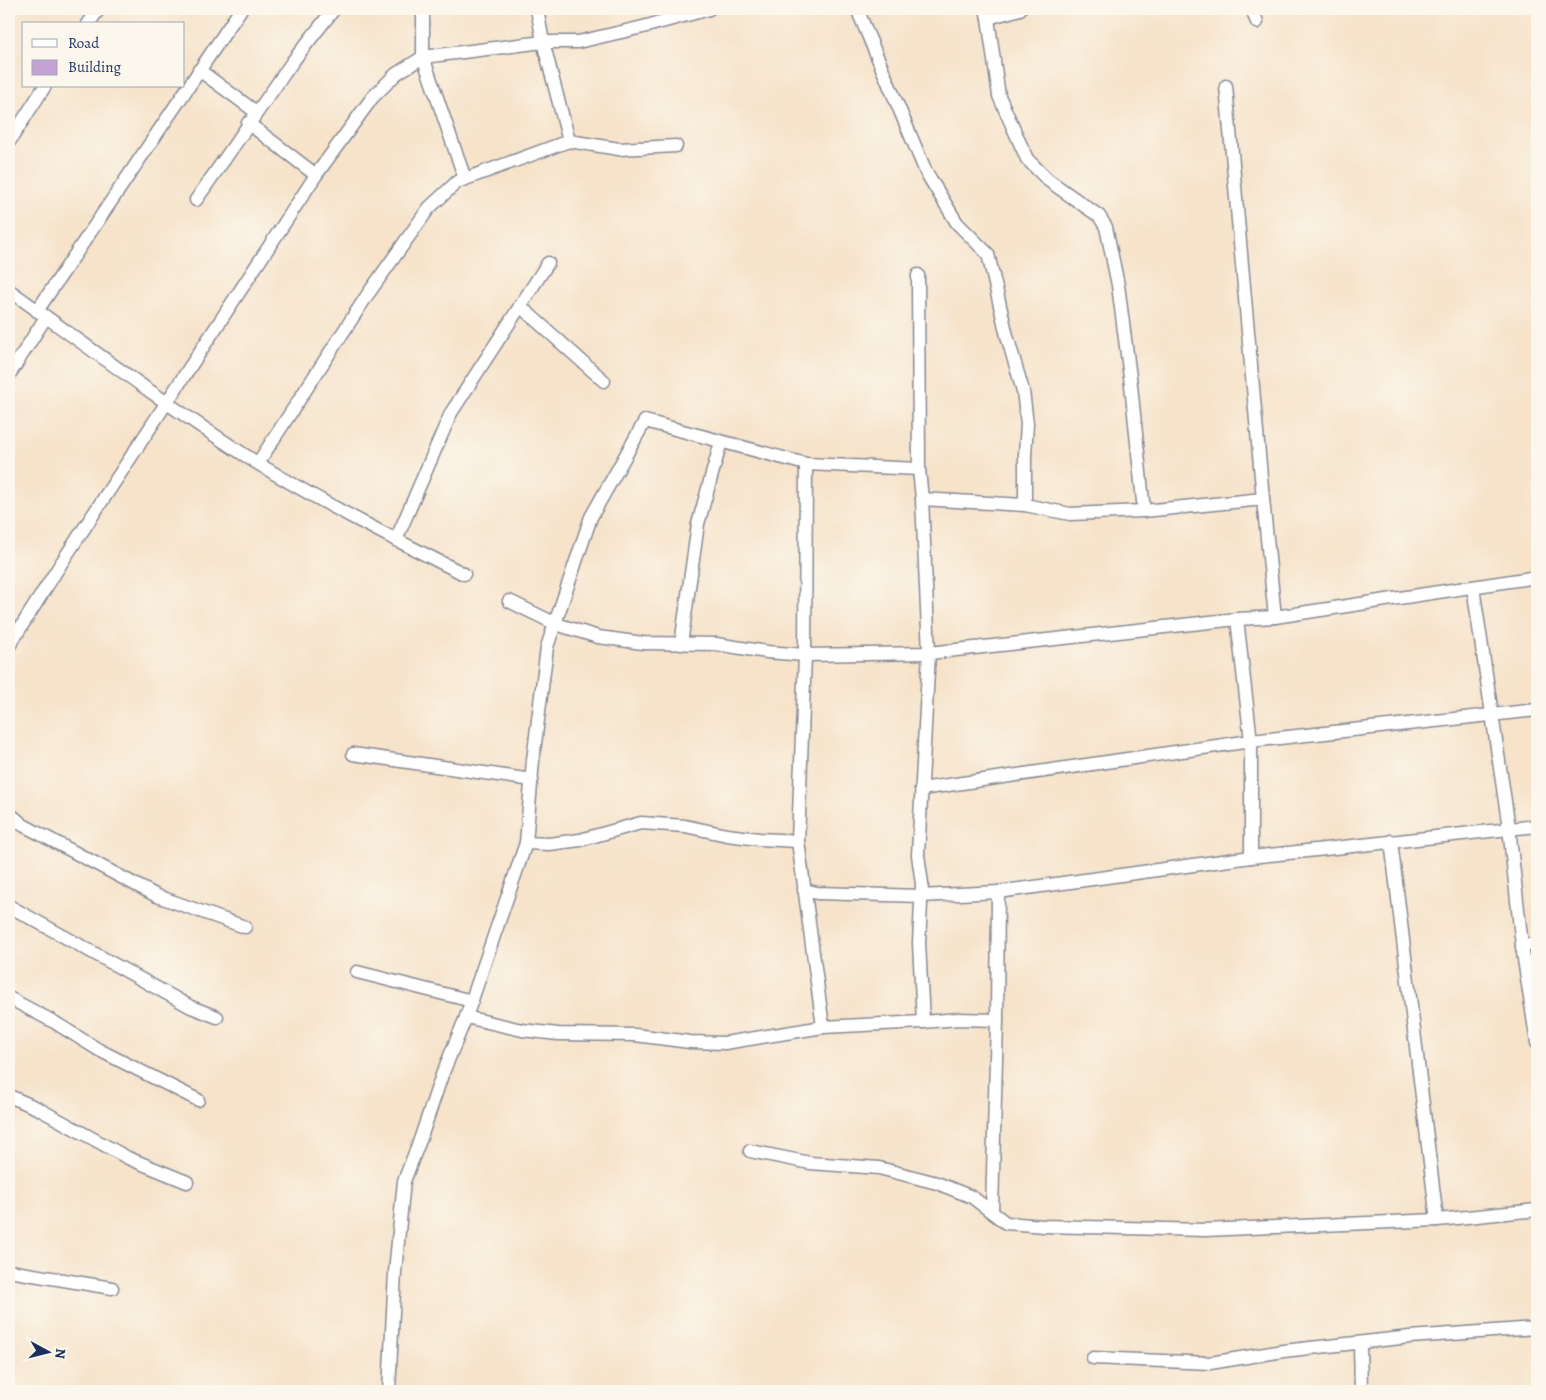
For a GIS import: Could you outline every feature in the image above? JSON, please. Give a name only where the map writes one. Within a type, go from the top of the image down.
[{"type":"street","points":[[89,22],[99,9]]},
{"type":"street","points":[[9,375],[41,314],[199,70],[241,9]]},
{"type":"street","points":[[196,200],[256,112],[298,54],[334,9]]},
{"type":"street","points":[[423,9],[423,57],[464,179]]},
{"type":"street","points":[[537,9],[543,42],[569,141]]},
{"type":"street","points":[[9,646],[316,175],[372,98],[396,74],[423,57],[543,42],[578,42],[709,9]]},
{"type":"street","points":[[857,9],[926,172],[958,223],[988,254],[1007,336],[1023,391],[1027,424],[1025,505]]},
{"type":"street","points":[[1020,9],[987,13],[999,96],[1027,159],[1048,180],[1099,216],[1106,227],[1119,294],[1144,511]]},
{"type":"street","points":[[1252,9],[1257,22]]},
{"type":"street","points":[[199,70],[256,112]]},
{"type":"street","points":[[1226,86],[1262,499],[1275,617]]},
{"type":"street","points":[[9,142],[44,88]]},
{"type":"street","points":[[248,124],[316,175]]},
{"type":"street","points":[[258,463],[368,294],[429,208],[456,182],[569,141],[619,149],[676,146]]},
{"type":"street","points":[[396,540],[451,413],[548,263]]},
{"type":"street","points":[[918,275],[919,469],[929,653],[918,855],[922,884],[919,943],[923,1022]]},
{"type":"street","points":[[9,290],[167,404],[258,463],[337,509],[464,574]]},
{"type":"street","points":[[520,306],[604,381]]},
{"type":"street","points":[[389,1391],[395,1272],[404,1181],[442,1075],[472,1001],[526,843],[547,647],[591,517],[645,421],[806,464],[919,469]]},
{"type":"street","points":[[682,644],[698,524],[721,442]]},
{"type":"street","points":[[806,464],[805,655],[798,842],[823,1027]]},
{"type":"street","points":[[922,499],[1025,505],[1070,514],[1144,511],[1262,499]]},
{"type":"street","points":[[509,601],[556,624],[598,637],[643,643],[716,644],[767,652],[805,655],[929,653],[1237,619],[1275,617],[1537,577]]},
{"type":"street","points":[[1473,587],[1509,828],[1522,946],[1537,1043]]},
{"type":"street","points":[[1237,619],[1251,741],[1251,857]]},
{"type":"street","points":[[921,788],[1251,741],[1537,710]]},
{"type":"street","points":[[353,754],[532,780]]},
{"type":"street","points":[[9,813],[23,825],[158,896],[245,926]]},
{"type":"street","points":[[526,843],[549,844],[580,840],[641,823],[685,826],[727,835],[798,842]]},
{"type":"street","points":[[804,890],[817,893],[921,896],[998,892],[1251,857],[1537,826]]},
{"type":"street","points":[[1391,841],[1437,1220]]},
{"type":"street","points":[[992,1212],[998,892]]},
{"type":"street","points":[[9,906],[182,1002],[217,1017]]},
{"type":"street","points":[[1522,946],[1537,943]]},
{"type":"street","points":[[357,972],[472,1001]]},
{"type":"street","points":[[9,998],[54,1022],[99,1050],[198,1100]]},
{"type":"street","points":[[466,1017],[522,1030],[558,1034],[635,1035],[690,1042],[725,1043],[823,1027],[958,1019],[997,1020]]},
{"type":"street","points":[[9,1096],[36,1108],[128,1158],[187,1182]]},
{"type":"street","points":[[750,1151],[810,1163],[879,1168],[946,1186],[972,1197],[1006,1223],[1044,1226],[1205,1230],[1437,1220],[1537,1210]]},
{"type":"street","points":[[9,1270],[112,1288]]},
{"type":"street","points":[[1093,1358],[1210,1364],[1283,1351],[1410,1337],[1537,1328]]},
{"type":"street","points":[[1360,1343],[1361,1391]]},
{"type":"building","points":[[1535,476],[1537,476],[1537,488],[1536,488]]}]
